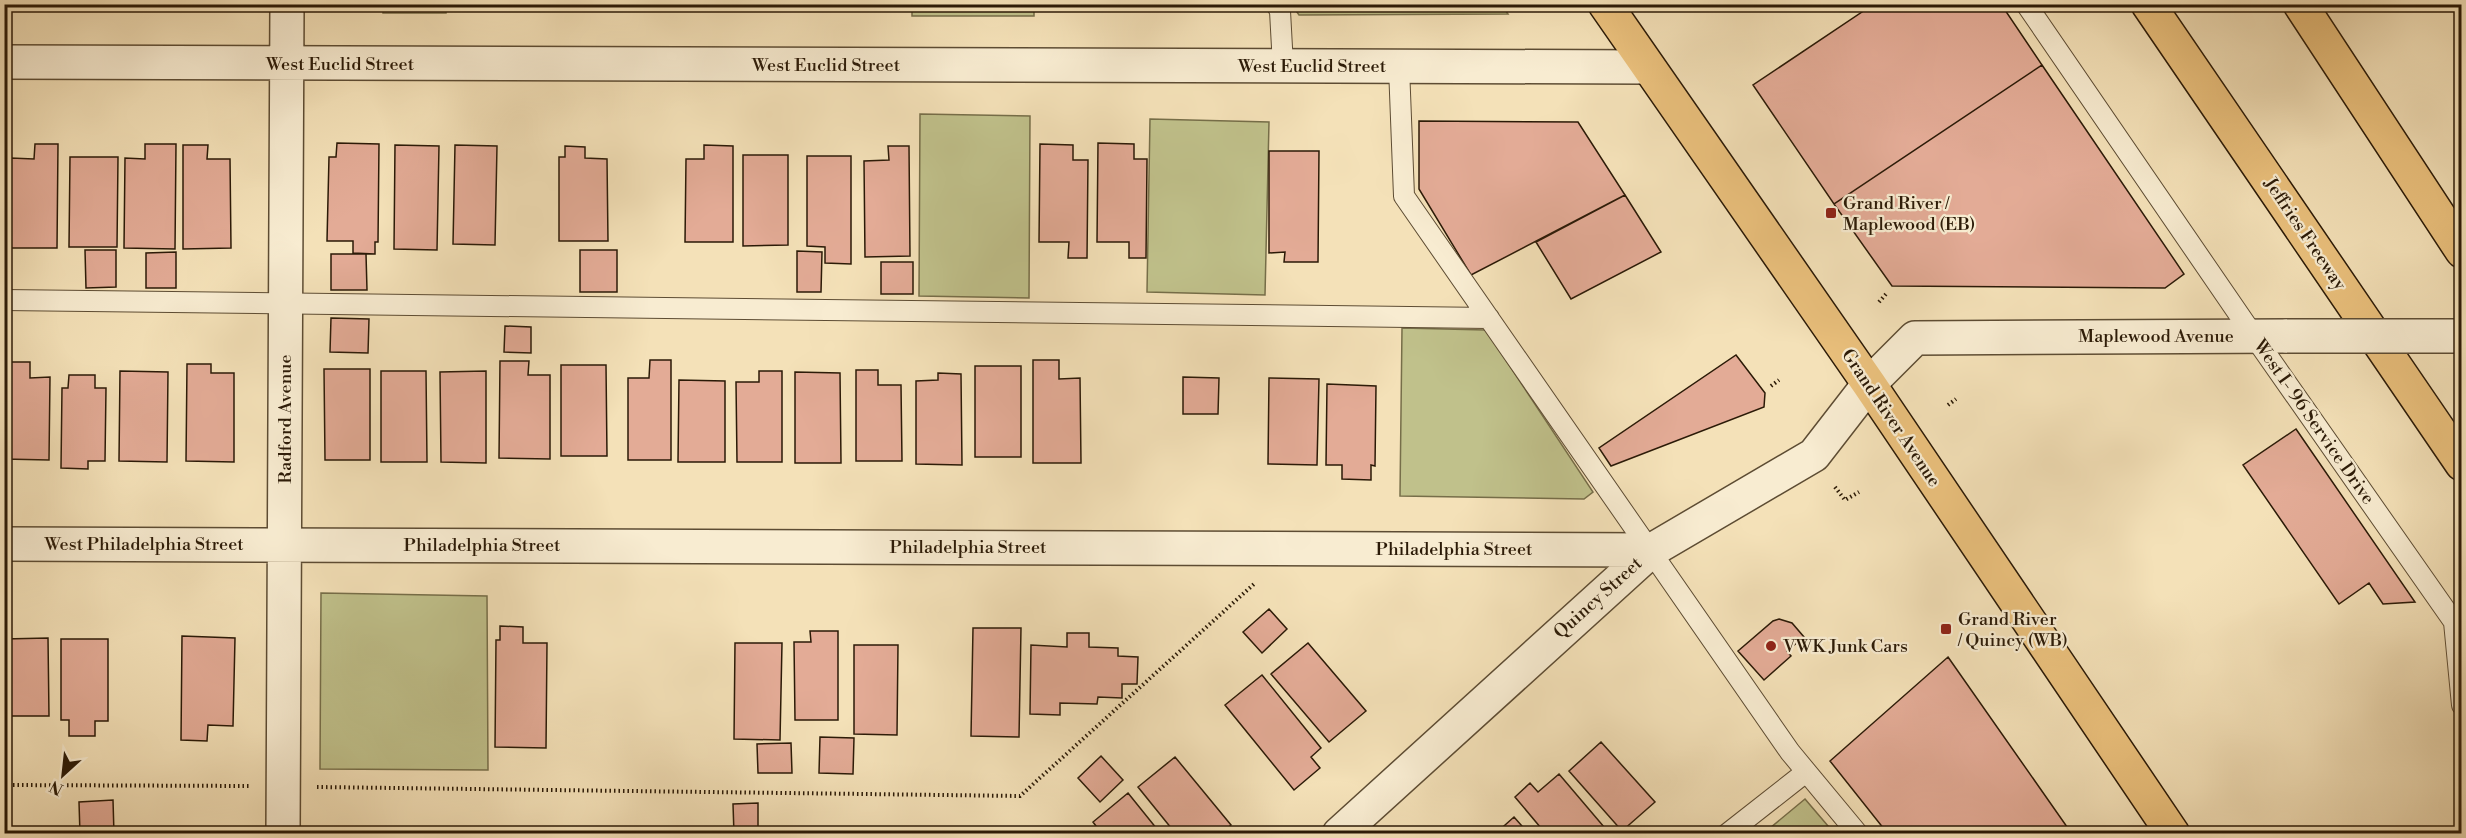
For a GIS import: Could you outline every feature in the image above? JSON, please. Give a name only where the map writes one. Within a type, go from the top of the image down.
[{"type":"main road","name":"Grand River Avenue","points":[[1605,4],[1869,384],[2174,834]]},
{"type":"main road","name":"Jeffries Freeway","points":[[2148,4],[2462,464]]},
{"type":"main road","points":[[2300,4],[2462,251]]},
{"type":"street","name":"Radford Avenue","points":[[283,834],[287,4]]},
{"type":"street","name":"West Euclid Street","points":[[4,62],[1648,67]]},
{"type":"street","name":"Maplewood Avenue","points":[[1869,384],[1916,338],[2462,336]]},
{"type":"street","name":"Quincy Street","points":[[1339,834],[1652,550],[1814,455],[1869,384]]},
{"type":"street","name":"West Philadelphia Street","points":[[4,544],[284,544]]},
{"type":"street","name":"Philadelphia Street","points":[[284,544],[1652,550]]},
{"type":"lane","points":[[1276,4],[1280,10],[1283,66]]},
{"type":"lane","name":"West I- 96 Service Drive","points":[[2026,4],[2253,335],[2454,622],[2462,705]]},
{"type":"lane","points":[[1399,67],[1404,196],[1652,550],[1790,752],[1858,834]]},
{"type":"lane","points":[[4,300],[1489,318]]},
{"type":"lane","points":[[1727,834],[1806,772]]},
{"type":"path","points":[[1878,302],[1887,294]]},
{"type":"path","points":[[1771,386],[1779,380]]},
{"type":"path","points":[[1948,405],[1956,399]]},
{"type":"path","points":[[1835,487],[1845,500],[1859,492]]},
{"type":"path","points":[[4,785],[283,786],[1020,796],[1294,548]]},
{"type":"green space","points":[[1501,4],[1508,14],[1299,15],[1292,5]]},
{"type":"green space","points":[[383,5],[446,5],[446,13],[383,13]]},
{"type":"green space","points":[[912,5],[1034,5],[1034,16],[912,16]]},
{"type":"green space","points":[[920,114],[1030,116],[1029,298],[919,296]]},
{"type":"green space","points":[[1150,119],[1269,122],[1265,295],[1147,292]]},
{"type":"green space","points":[[1402,328],[1486,330],[1593,492],[1584,499],[1400,496]]},
{"type":"green space","points":[[321,593],[487,596],[488,770],[320,769]]},
{"type":"green space","points":[[1805,799],[1834,833],[1764,833]]},
{"type":"building","points":[[1874,4],[2001,4],[2042,65],[1834,204],[1753,85]]},
{"type":"building","points":[[2042,65],[2184,274],[2165,288],[1892,286],[1834,204]]},
{"type":"building","points":[[1419,121],[1578,122],[1625,195],[1471,275],[1419,189]]},
{"type":"building","points":[[337,143],[379,144],[378,242],[375,242],[375,254],[353,253],[353,241],[327,241],[329,157],[336,157]]},
{"type":"building","points":[[1098,143],[1134,144],[1134,159],[1147,159],[1146,258],[1129,258],[1129,242],[1097,242]]},
{"type":"building","points":[[35,144],[58,144],[57,248],[10,248],[11,158],[34,159]]},
{"type":"building","points":[[145,144],[176,144],[175,249],[124,248],[125,158],[145,159]]},
{"type":"building","points":[[1040,144],[1073,145],[1073,160],[1088,160],[1087,258],[1068,258],[1069,242],[1039,242]]},
{"type":"building","points":[[183,145],[208,145],[207,159],[230,159],[231,248],[183,249]]},
{"type":"building","points":[[395,145],[439,146],[437,250],[394,249]]},
{"type":"building","points":[[455,145],[497,146],[495,245],[453,244]]},
{"type":"building","points":[[704,145],[733,146],[733,242],[685,242],[686,159],[704,159]]},
{"type":"building","points":[[565,146],[585,147],[585,158],[607,159],[608,241],[559,241],[559,157],[565,157]]},
{"type":"building","points":[[888,146],[909,146],[910,256],[865,257],[864,161],[889,160]]},
{"type":"building","points":[[1269,151],[1319,151],[1318,262],[1284,262],[1285,252],[1269,253]]},
{"type":"building","points":[[743,155],[788,155],[788,245],[743,246]]},
{"type":"building","points":[[807,156],[851,156],[851,264],[825,263],[825,247],[807,246]]},
{"type":"building","points":[[70,157],[118,157],[117,247],[69,247]]},
{"type":"building","points":[[1625,195],[1661,252],[1571,299],[1536,242]]},
{"type":"building","points":[[85,250],[116,250],[116,287],[86,288]]},
{"type":"building","points":[[580,250],[617,250],[617,292],[580,292]]},
{"type":"building","points":[[797,251],[822,252],[821,292],[797,292]]},
{"type":"building","points":[[176,252],[176,288],[146,288],[146,253]]},
{"type":"building","points":[[331,254],[366,254],[367,290],[331,290]]},
{"type":"building","points":[[881,262],[913,262],[913,294],[881,294]]},
{"type":"building","points":[[331,318],[369,319],[368,353],[330,352]]},
{"type":"building","points":[[505,326],[531,327],[531,353],[504,352]]},
{"type":"building","points":[[1736,355],[1765,393],[1764,407],[1611,466],[1599,448]]},
{"type":"building","points":[[650,360],[671,360],[671,460],[628,460],[628,378],[649,378]]},
{"type":"building","points":[[1033,360],[1059,360],[1059,379],[1080,378],[1081,463],[1033,463]]},
{"type":"building","points":[[500,361],[529,361],[528,375],[550,375],[550,459],[499,458]]},
{"type":"building","points":[[4,362],[30,362],[30,378],[50,377],[49,460],[4,459]]},
{"type":"building","points":[[187,364],[211,364],[211,373],[234,373],[234,462],[186,461]]},
{"type":"building","points":[[561,365],[606,365],[607,456],[561,456]]},
{"type":"building","points":[[975,366],[1021,366],[1021,457],[975,457]]},
{"type":"building","points":[[324,369],[370,369],[370,460],[325,460]]},
{"type":"building","points":[[856,370],[878,370],[878,385],[901,385],[902,461],[856,461]]},
{"type":"building","points":[[120,371],[168,372],[167,462],[119,461]]},
{"type":"building","points":[[381,371],[426,371],[427,462],[381,462]]},
{"type":"building","points":[[486,371],[486,463],[441,462],[440,372]]},
{"type":"building","points":[[759,371],[782,371],[782,462],[737,462],[736,382],[759,382]]},
{"type":"building","points":[[795,372],[840,373],[841,463],[795,463]]},
{"type":"building","points":[[938,373],[961,374],[962,465],[916,464],[916,381],[938,380]]},
{"type":"building","points":[[69,375],[95,375],[95,388],[106,388],[105,461],[88,461],[88,469],[61,468],[62,388],[68,388]]},
{"type":"building","points":[[1183,377],[1219,378],[1218,414],[1183,414]]},
{"type":"building","points":[[1269,378],[1319,379],[1317,465],[1268,464]]},
{"type":"building","points":[[679,380],[725,381],[725,462],[678,462]]},
{"type":"building","points":[[1327,384],[1376,386],[1375,466],[1371,465],[1371,480],[1342,479],[1342,465],[1326,465]]},
{"type":"building","points":[[2296,429],[2415,602],[2383,604],[2369,583],[2339,604],[2243,465]]},
{"type":"building","points":[[1269,609],[1287,629],[1262,653],[1243,632]]},
{"type":"building","points":[[1779,619],[1792,623],[1804,637],[1787,651],[1791,656],[1764,680],[1738,651],[1773,621]]},
{"type":"building","points":[[500,626],[523,627],[523,643],[547,643],[546,748],[495,747],[496,640],[500,640]]},
{"type":"building","points":[[973,628],[1021,628],[1019,737],[971,736]]},
{"type":"building","points":[[810,631],[838,631],[838,720],[795,720],[794,642],[811,642]]},
{"type":"building","points":[[1067,633],[1089,633],[1089,647],[1118,648],[1118,656],[1138,657],[1137,684],[1122,684],[1122,698],[1098,697],[1097,704],[1060,703],[1060,715],[1030,714],[1031,645],[1067,647]]},
{"type":"building","points":[[182,636],[235,638],[233,726],[208,725],[207,741],[181,740]]},
{"type":"building","points":[[48,638],[49,716],[4,716],[4,639]]},
{"type":"building","points":[[61,639],[108,639],[108,721],[95,721],[95,736],[69,736],[69,720],[61,720]]},
{"type":"building","points":[[735,643],[782,643],[780,740],[734,739]]},
{"type":"building","points":[[1308,643],[1366,711],[1329,742],[1271,674]]},
{"type":"building","points":[[854,645],[898,645],[897,735],[854,734]]},
{"type":"building","points":[[1948,657],[2072,834],[1888,834],[1830,761]]},
{"type":"building","points":[[1262,675],[1321,748],[1311,757],[1320,768],[1294,790],[1225,705]]},
{"type":"building","points":[[820,737],[854,738],[853,774],[819,773]]},
{"type":"building","points":[[1601,742],[1655,802],[1622,831],[1569,771]]},
{"type":"building","points":[[791,743],[792,773],[758,773],[757,744]]},
{"type":"building","points":[[1101,756],[1123,780],[1100,802],[1078,778]]},
{"type":"building","points":[[1175,757],[1231,825],[1221,834],[1176,834],[1138,787]]},
{"type":"building","points":[[1559,774],[1610,834],[1546,834],[1515,797],[1530,783],[1538,792]]},
{"type":"building","points":[[1128,793],[1161,834],[1102,834],[1093,822]]},
{"type":"building","points":[[113,800],[114,834],[80,834],[79,802]]},
{"type":"building","points":[[758,803],[758,834],[734,834],[733,804]]},
{"type":"building","points":[[1514,817],[1529,834],[1495,834]]},
{"type":"place","name":"Grand River / Maplewood (EB)","points":[[1831,213]]},
{"type":"place","name":"Grand River / Quincy (WB)","points":[[1946,629]]},
{"type":"place","name":"VWK Junk Cars","points":[[1771,646]]}]
